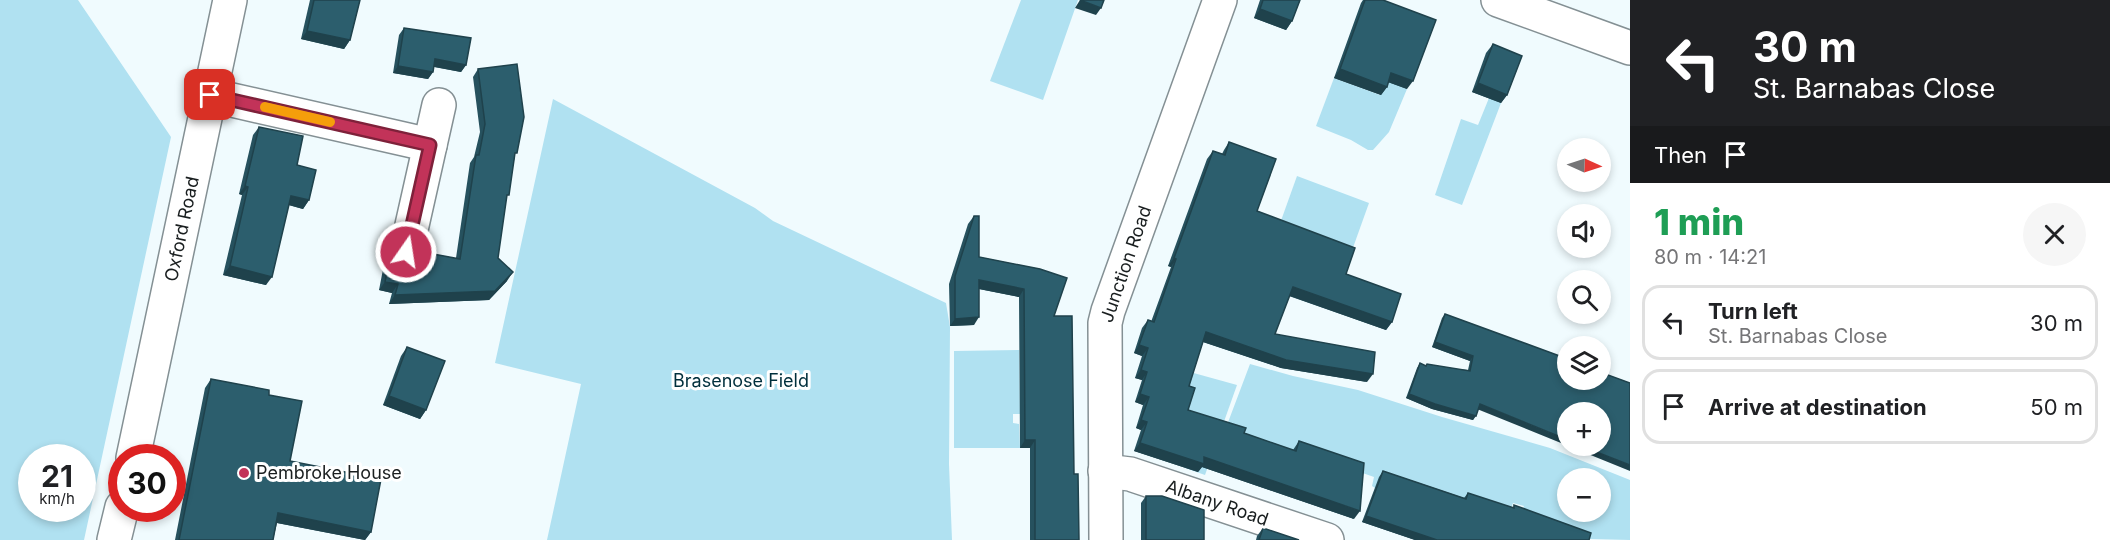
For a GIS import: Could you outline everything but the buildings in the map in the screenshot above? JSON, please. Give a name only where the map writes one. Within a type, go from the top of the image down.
[{"type":"street","name":"Oxford Road","points":[[136,444],[230,0]]},
{"type":"street","name":"Junction Road","points":[[1106,540],[1104,327],[1220,0]]},
{"type":"street","points":[[1498,0],[1630,48]]},
{"type":"street","points":[[210,95],[430,145]]},
{"type":"street","points":[[406,252],[439,105]]},
{"type":"street","name":"Albany Road","points":[[1106,471],[1130,474],[1327,540]]},
{"type":"street","points":[[114,540],[118,522]]},
{"type":"green space","points":[[0,0],[78,0],[171,137],[96,484],[96,444],[18,444],[18,522],[88,522],[84,540],[0,540]]},
{"type":"green space","points":[[1021,0],[1078,0],[1043,100],[990,81]]},
{"type":"green space","points":[[1394,56],[1397,85],[1407,89],[1389,132],[1373,150],[1368,150],[1351,140],[1316,126],[1334,78],[1380,95]]},
{"type":"green space","points":[[1489,98],[1501,103],[1462,205],[1435,195],[1461,119],[1478,125]]},
{"type":"green space","name":"Brasenose Field","points":[[553,99],[755,208],[773,221],[946,303],[950,327],[949,464],[952,540],[547,540],[581,384],[495,363]]},
{"type":"green space","points":[[1297,176],[1369,203],[1350,256],[1278,229]]},
{"type":"green space","points":[[1019,350],[1020,414],[1013,414],[1013,423],[1019,424],[1020,448],[954,448],[954,351]]},
{"type":"green space","points":[[1250,364],[1358,390],[1550,448],[1557,451],[1557,456],[1570,456],[1600,468],[1557,468],[1557,522],[1611,522],[1611,472],[1630,480],[1630,540],[1514,537],[1524,506],[1513,503],[1509,514],[1375,488],[1372,486],[1374,477],[1294,449],[1290,459],[1227,425]]},
{"type":"green space","points":[[1190,372],[1237,385],[1205,475],[1185,468],[1183,394]]},
{"type":"slow traffic","points":[[265,107],[330,122]]},
{"type":"place","name":"Pembroke House","points":[[244,473]]},
{"type":"route","points":[[210,95],[430,145],[406,252]]}]
